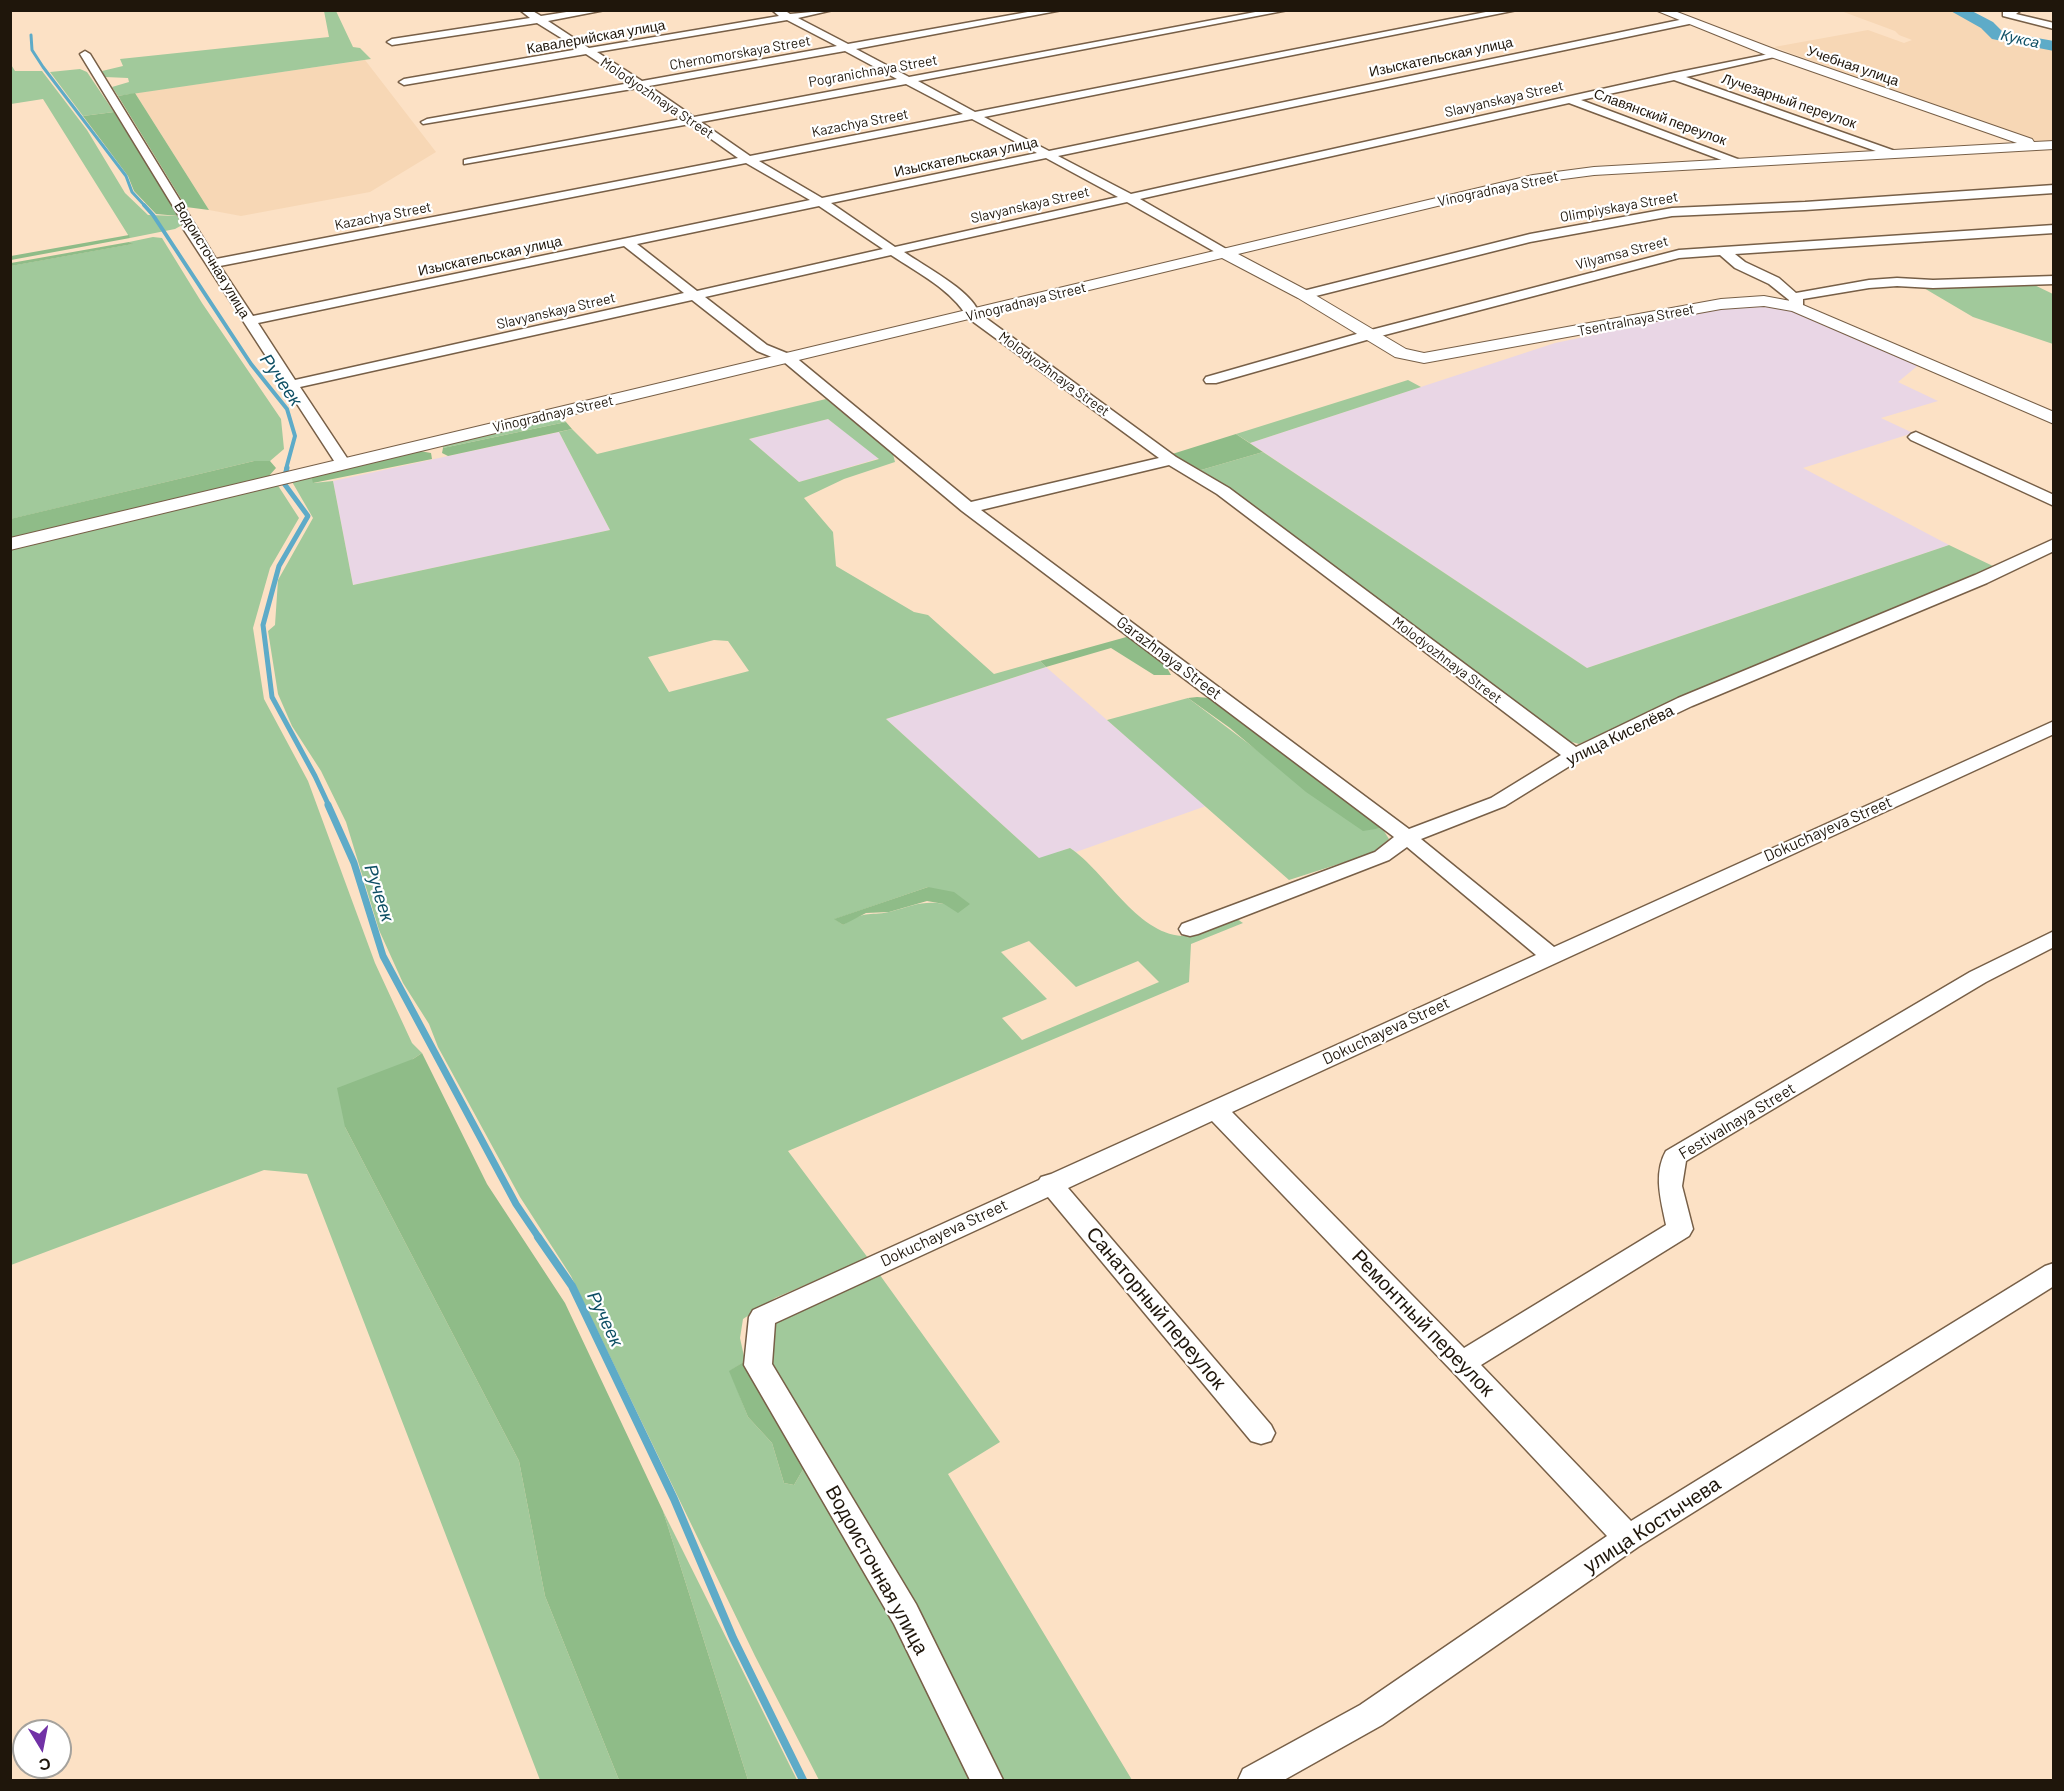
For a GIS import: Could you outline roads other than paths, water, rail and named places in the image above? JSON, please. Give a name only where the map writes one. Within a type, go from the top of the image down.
[{"type":"street","name":"Molodyozhnaya Street","points":[[524,10],[641,85],[749,160],[821,202],[951,291],[970,306],[974,315],[1171,460],[1223,490],[1574,756]]},
{"type":"street","points":[[392,42],[601,10]]},
{"type":"street","points":[[776,10],[1129,198],[1224,253]]},
{"type":"street","name":"Кавалерийская улица","points":[[404,82],[829,10]]},
{"type":"street","name":"Chernomorskaya Street","points":[[428,122],[1058,10]]},
{"type":"street","name":"Pogranichnaya Street","points":[[468,162],[1284,10]]},
{"type":"street","name":"Kazachya Street","points":[[212,264],[1513,10]]},
{"type":"street","name":"Учебная улица","points":[[1660,10],[1775,54],[2038,146]]},
{"type":"street","points":[[2017,10],[2006,14],[2054,26]]},
{"type":"street","name":"Изыскательская улица","points":[[248,321],[1689,21]]},
{"type":"street","name":"Водоисточная улица","points":[[85,54],[188,221],[190,230],[343,464]]},
{"type":"street","name":"Slavyanskaya Street","points":[[292,385],[1775,54]]},
{"type":"street","name":"Лучезарный переулок","points":[[1674,76],[1894,154]]},
{"type":"street","name":"Славянский переулок","points":[[1570,100],[1739,163]]},
{"type":"street","name":"Vinogradnaya Street","points":[[10,544],[974,315],[1533,179],[1594,171],[2054,146]]},
{"type":"street","name":"Olimpiyskaya Street","points":[[1304,295],[1530,238],[1672,212],[1806,206],[2054,189]]},
{"type":"street","name":"Vilyamsa Street","points":[[1211,380],[1372,334],[1679,254],[2054,229]]},
{"type":"street","name":"Garazhnaya Street","points":[[628,243],[762,348],[789,359],[968,508],[1407,837],[1550,955]]},
{"type":"street","points":[[1722,250],[1740,265],[1774,280],[1795,302],[1869,284],[2054,280]]},
{"type":"street","name":"Tsentralnaya Street","points":[[1224,253],[1304,295],[1401,352],[1424,358],[1721,304],[1764,301],[1795,302],[2054,419]]},
{"type":"street","points":[[1916,437],[2054,501]]},
{"type":"street","points":[[968,508],[1171,460]]},
{"type":"street","name":"улица Киселёва","points":[[1190,929],[1382,855],[1407,837],[1498,802],[1574,756],[1685,702],[1981,579],[2054,544]]},
{"type":"street","name":"Dokuchayeva Street","points":[[758,1365],[762,1317],[1050,1183],[2054,727]]},
{"type":"street","name":"Festivalnaya Street","points":[[1462,1363],[1680,1229],[1670,1186],[1675,1157],[1978,977],[2054,938]]},
{"type":"street","name":"Ремонтный переулок","points":[[1215,1110],[1462,1363],[1628,1538]]},
{"type":"street","name":"Санаторный переулок","points":[[1050,1183],[1261,1433]]},
{"type":"street","name":"улица Костычева","points":[[1254,1780],[1371,1715],[1628,1538],[2054,1273]]},
{"type":"street","name":"Водоисточная улица","points":[[758,1365],[905,1614],[987,1780]]},
{"type":"waterway","name":"Кукса","points":[[1957,10],[1987,25],[1998,36],[2054,46]]},
{"type":"waterway","name":"Ручеек","points":[[31,35],[32,50],[43,67],[126,176],[132,192],[145,206]]},
{"type":"waterway","name":"Ручеек","points":[[144,205],[153,215],[251,364],[287,409],[295,436],[286,469]]},
{"type":"waterway","name":"Ручеек","points":[[287,468],[283,482],[308,516],[279,566],[263,625],[272,697],[329,806]]},
{"type":"waterway","name":"Ручеек","points":[[328,805],[354,863],[383,956],[516,1204],[539,1238]]},
{"type":"waterway","name":"Ручеек","points":[[538,1237],[572,1286],[674,1499],[733,1638],[803,1780]]}]
